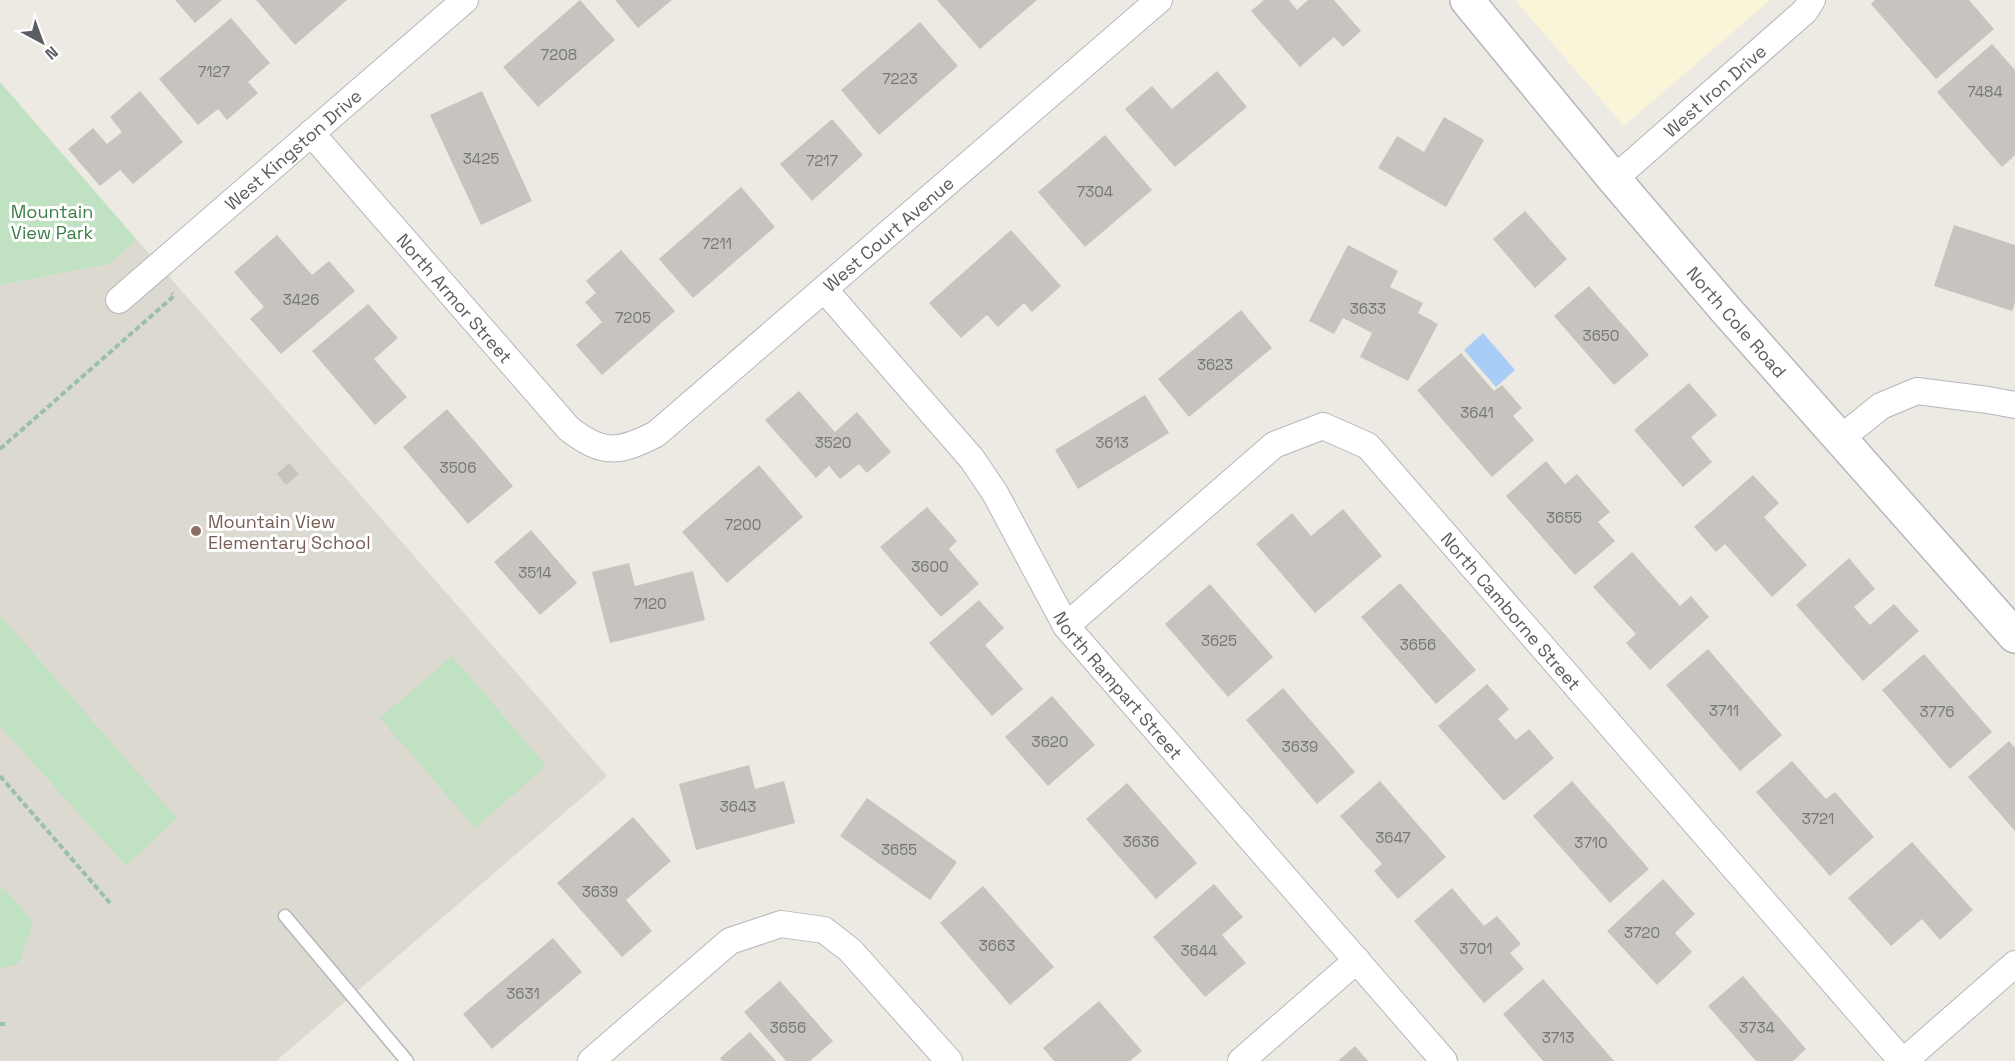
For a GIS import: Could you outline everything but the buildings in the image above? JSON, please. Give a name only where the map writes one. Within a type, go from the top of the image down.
[{"type":"main road","name":"North Cole Road","points":[[1467,0],[1614,179],[1726,310],[2015,636]]},
{"type":"street","name":"West Kingston Drive","points":[[119,300],[465,0]]},
{"type":"street","name":"West Court Avenue","points":[[608,449],[633,446],[656,434],[1159,0]]},
{"type":"street","name":"West Iron Drive","points":[[1614,179],[1804,11],[1812,0]]},
{"type":"street","name":"North Armor Street","points":[[311,133],[568,429],[585,442],[608,449]]},
{"type":"street","name":"North Rampart Street","points":[[824,289],[972,459],[994,493],[1066,626],[1444,1061]]},
{"type":"street","points":[[1840,439],[1881,406],[1917,391],[2015,405]]},
{"type":"street","name":"North Camborne Street","points":[[1066,626],[1274,445],[1323,426],[1368,446],[1903,1061]]},
{"type":"street","points":[[591,1061],[730,941],[781,924],[825,930],[850,950],[949,1061]]},
{"type":"street","points":[[1241,1061],[1357,960]]},
{"type":"street","points":[[1903,1061],[2015,963]]},
{"type":"lane","points":[[285,916],[406,1061]]},
{"type":"path","points":[[0,449],[174,296],[152,272]]},
{"type":"path","points":[[0,776],[110,903]]},
{"type":"shaded area","points":[[1515,0],[1770,0],[1624,126]]},
{"type":"shaded area","name":"Mountain View Elementary School","points":[[137,240],[607,776],[276,1061],[0,1061],[0,285],[109,264]]},
{"type":"green space","name":"Mountain View Park","points":[[0,82],[137,240],[109,264],[0,285]]},
{"type":"green space","points":[[0,615],[177,818],[126,866],[0,726]]},
{"type":"green space","points":[[452,656],[546,766],[475,828],[380,718]]},
{"type":"green space","points":[[0,889],[6,890],[28,916],[32,927],[16,965],[0,968]]},
{"type":"water","points":[[1483,333],[1515,370],[1496,387],[1464,350]]},
{"type":"place","name":"Mountain View Elementary School","points":[[196,531]]}]
